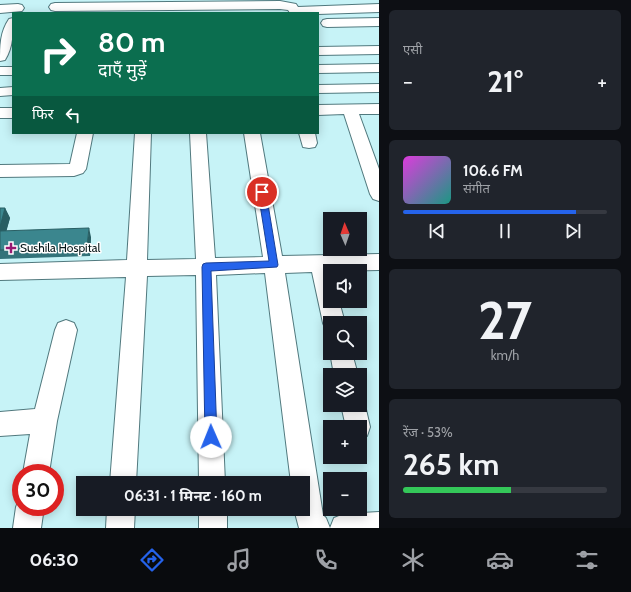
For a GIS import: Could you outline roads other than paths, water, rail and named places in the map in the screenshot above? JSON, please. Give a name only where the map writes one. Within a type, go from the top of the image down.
[{"type":"street","points":[[358,0],[376,10]]},
{"type":"street","points":[[54,8],[70,10],[197,9],[287,5],[292,7],[295,12],[376,10]]},
{"type":"street","points":[[0,9],[19,7]]},
{"type":"street","points":[[319,23],[379,22]]},
{"type":"street","points":[[0,57],[8,26]]},
{"type":"street","points":[[319,51],[379,50]]},
{"type":"street","points":[[319,69],[379,68]]},
{"type":"street","points":[[0,71],[12,71]]},
{"type":"street","points":[[319,89],[379,88]]},
{"type":"street","points":[[0,92],[12,92]]},
{"type":"street","points":[[350,109],[379,194]]},
{"type":"street","points":[[319,110],[379,109]]},
{"type":"street","points":[[0,113],[12,113]]},
{"type":"street","points":[[0,171],[77,169],[85,134]]},
{"type":"street","points":[[123,476],[137,269],[143,134]]},
{"type":"street","points":[[198,134],[206,267],[212,476]]},
{"type":"street","points":[[252,134],[274,265],[309,516],[310,522],[316,528]]},
{"type":"street","points":[[0,272],[320,263],[340,256],[379,262]]},
{"type":"street","points":[[320,263],[332,316]]},
{"type":"street","points":[[38,464],[45,421],[66,330]]},
{"type":"street","points":[[0,424],[45,421]]},
{"type":"street","points":[[27,528],[29,516]]},
{"type":"street","points":[[120,528],[121,516]]},
{"type":"street","points":[[213,516],[213,528]]},
{"type":"street","points":[[344,528],[379,526]]},
{"type":"place","name":"Sushila Hospital","points":[[11,248]]}]
